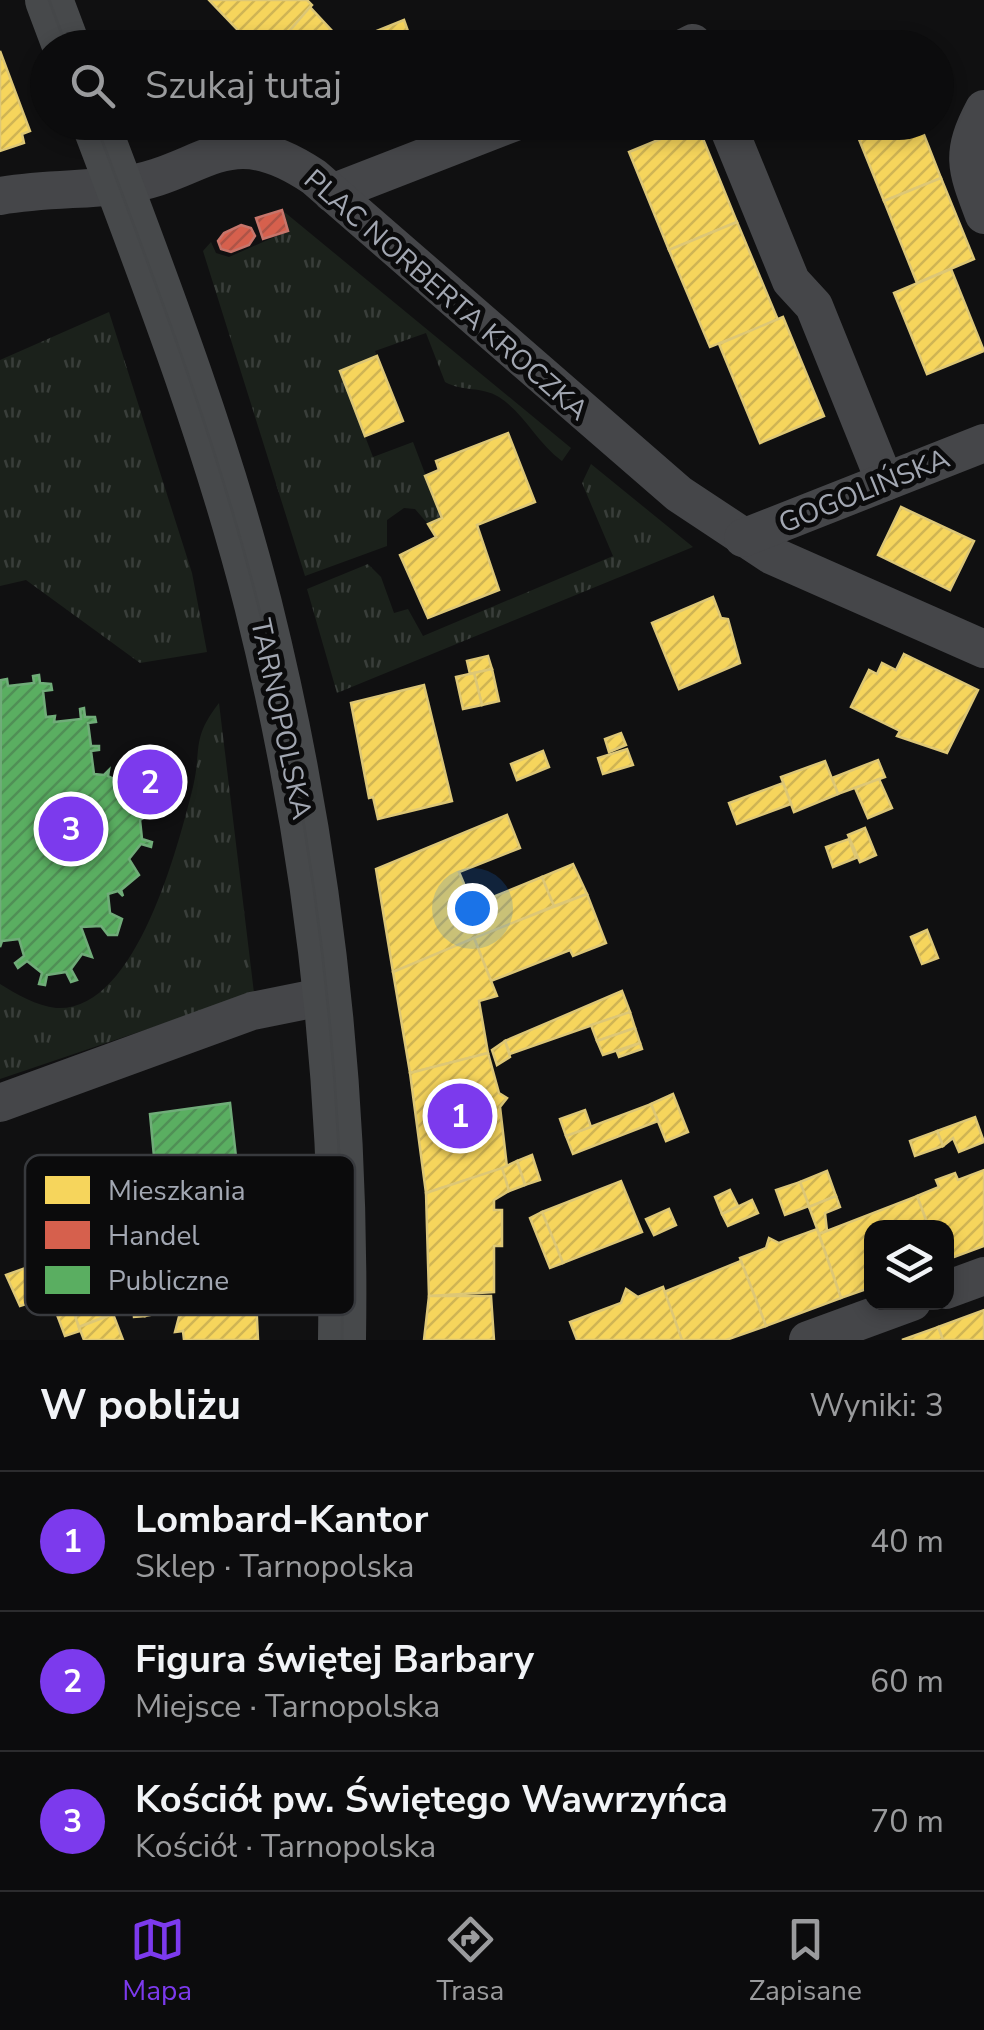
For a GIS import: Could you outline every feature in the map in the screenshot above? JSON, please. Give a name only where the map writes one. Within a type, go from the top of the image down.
[{"type":"main road","points":[[49,0],[60,30]]},
{"type":"main road","name":"TARNOPOLSKA","points":[[102,140],[196,396],[257,600],[304,824],[327,996],[339,1155]]},
{"type":"main road","name":"TARNOPOLSKA","points":[[342,1315],[342,1340]]},
{"type":"street","points":[[984,109],[966,144],[972,184],[984,215]]},
{"type":"street","points":[[332,193],[469,140]]},
{"type":"street","points":[[733,140],[791,282],[814,306],[885,482]]},
{"type":"street","name":"PLAC NORBERTA KROCZKA","points":[[0,196],[39,188],[119,186],[226,150],[244,148],[287,159],[332,193],[570,404],[680,494],[744,538],[984,649]]},
{"type":"street","name":"GOGOLIŃSKA","points":[[744,538],[984,442]]},
{"type":"street","points":[[0,1103],[252,1011],[327,996]]},
{"type":"street","points":[[954,1287],[984,1276]]},
{"type":"street","points":[[808,1340],[890,1310]]},
{"type":"green space","points":[[282,210],[571,448],[562,461],[499,397],[445,382],[426,333],[375,351],[377,356],[340,371],[373,457],[413,442],[442,518],[428,524],[415,509],[404,508],[387,520],[387,546],[305,576],[203,251],[211,242],[216,253],[229,257],[288,231]]},
{"type":"green space","points":[[109,312],[192,573],[207,652],[140,663],[26,580],[0,586],[0,360]]},
{"type":"green space","points":[[591,464],[693,547],[337,693],[307,589],[368,564],[381,577],[394,613],[408,609],[423,636],[613,556],[582,483]]},
{"type":"green space","points":[[219,703],[254,993],[0,1079],[0,984],[27,999],[56,1008],[84,1002],[109,984],[131,956],[149,922],[177,847],[193,787],[201,735]]},
{"type":"building: Mieszkania","points":[[209,0],[307,0],[312,5],[290,30],[238,30]]},
{"type":"building: Mieszkania","points":[[310,7],[331,30],[290,30]]},
{"type":"building: Mieszkania","points":[[404,20],[408,30],[379,30]]},
{"type":"building: Mieszkania","points":[[0,51],[30,131],[22,134],[24,143],[0,151]]},
{"type":"building: Mieszkania","points":[[658,140],[704,140],[737,222],[669,250],[629,152]]},
{"type":"building: Mieszkania","points":[[859,140],[926,140],[941,178],[884,201]]},
{"type":"building: Mieszkania","points":[[941,178],[974,259],[917,283],[884,201]]},
{"type":"building: Mieszkania","points":[[737,222],[778,320],[710,347],[669,250]]},
{"type":"building: Mieszkania","points":[[951,269],[984,351],[927,374],[894,293]]},
{"type":"building: Mieszkania","points":[[783,317],[824,416],[760,443],[719,344]]},
{"type":"building: Mieszkania","points":[[377,356],[403,421],[365,436],[340,371]]},
{"type":"building: Mieszkania","points":[[508,433],[535,502],[477,525],[499,590],[428,618],[400,555],[436,537],[428,524],[442,518],[425,476],[439,470],[436,461]]},
{"type":"building: Mieszkania","points":[[901,507],[974,541],[950,590],[878,555]]},
{"type":"building: Mieszkania","points":[[713,597],[721,618],[728,619],[740,663],[679,689],[652,623]]},
{"type":"building: Mieszkania","points":[[904,654],[978,690],[947,753],[897,736],[900,731],[851,707],[869,670],[877,674],[882,663],[896,670]]},
{"type":"building: Mieszkania","points":[[488,656],[492,669],[470,674],[467,661]]},
{"type":"building: Mieszkania","points":[[492,669],[499,701],[482,705],[474,673]]},
{"type":"building: Mieszkania","points":[[474,673],[482,705],[463,709],[456,677]]},
{"type":"building: Mieszkania","points":[[424,685],[452,801],[378,819],[373,797],[369,798],[351,703]]},
{"type":"building: Mieszkania","points":[[621,733],[626,745],[609,752],[605,739]]},
{"type":"building: Mieszkania","points":[[627,749],[633,765],[603,774],[598,758]]},
{"type":"building: Mieszkania","points":[[543,751],[549,767],[517,780],[511,764]]},
{"type":"building: Mieszkania","points":[[878,760],[885,777],[838,794],[832,778]]},
{"type":"building: Mieszkania","points":[[825,761],[838,794],[794,812],[781,777]]},
{"type":"building: Mieszkania","points":[[879,779],[892,808],[868,818],[855,788]]},
{"type":"building: Mieszkania","points":[[783,783],[791,804],[737,824],[729,803]]},
{"type":"building: Mieszkania","points":[[507,815],[520,848],[459,872],[473,905],[542,877],[554,906],[393,972],[376,869]]},
{"type":"building: Mieszkania","points":[[865,828],[876,855],[860,862],[848,835]]},
{"type":"building: Mieszkania","points":[[849,839],[856,858],[833,867],[826,847]]},
{"type":"building: Mieszkania","points":[[573,864],[587,894],[554,906],[542,877]]},
{"type":"building: Mieszkania","points":[[587,894],[606,943],[573,956],[570,950],[491,981],[474,938]]},
{"type":"building: Mieszkania","points":[[927,930],[938,958],[922,964],[911,937]]},
{"type":"building: Mieszkania","points":[[474,938],[497,996],[479,1001],[488,1053],[410,1073],[393,972]]},
{"type":"building: Mieszkania","points":[[622,991],[630,1012],[510,1054],[505,1041]]},
{"type":"building: Mieszkania","points":[[630,1012],[635,1028],[597,1041],[591,1025]]},
{"type":"building: Mieszkania","points":[[635,1028],[640,1043],[603,1055],[597,1041]]},
{"type":"building: Mieszkania","points":[[505,1041],[510,1057],[497,1065],[492,1050]]},
{"type":"building: Mieszkania","points":[[640,1043],[642,1049],[619,1057],[617,1052]]},
{"type":"building: Mieszkania","points":[[488,1053],[499,1093],[507,1098],[500,1107],[507,1167],[426,1193],[410,1073]]},
{"type":"building: Mieszkania","points":[[673,1094],[688,1132],[666,1141],[651,1104]]},
{"type":"building: Mieszkania","points":[[651,1104],[658,1121],[573,1154],[566,1136]]},
{"type":"building: Mieszkania","points":[[585,1110],[591,1127],[566,1136],[560,1119]]},
{"type":"building: Mieszkania","points":[[975,1117],[984,1142],[959,1152],[953,1138],[943,1146],[937,1131]]},
{"type":"building: Mieszkania","points":[[937,1131],[943,1146],[915,1156],[910,1141]]},
{"type":"building: Mieszkania","points":[[532,1155],[540,1180],[525,1185],[517,1161]]},
{"type":"building: Mieszkania","points":[[517,1161],[525,1185],[509,1191],[502,1168]]},
{"type":"building: Mieszkania","points":[[502,1168],[509,1191],[494,1200],[494,1210],[502,1210],[502,1246],[494,1246],[494,1292],[429,1296],[426,1193]]},
{"type":"building: Mieszkania","points":[[984,1170],[984,1246],[954,1257],[954,1220],[926,1220],[917,1196],[939,1187],[936,1180],[955,1173],[958,1180]]},
{"type":"building: Mieszkania","points":[[827,1171],[836,1196],[809,1207],[800,1182]]},
{"type":"building: Mieszkania","points":[[621,1181],[642,1232],[563,1263],[542,1212]]},
{"type":"building: Mieszkania","points":[[800,1182],[809,1206],[785,1215],[776,1190]]},
{"type":"building: Mieszkania","points":[[730,1190],[738,1206],[722,1214],[715,1197]]},
{"type":"building: Mieszkania","points":[[836,1196],[840,1207],[825,1213],[827,1231],[819,1234],[809,1207]]},
{"type":"building: Mieszkania","points":[[917,1196],[926,1220],[864,1220],[864,1290],[841,1298],[819,1234]]},
{"type":"building: Mieszkania","points":[[752,1200],[758,1213],[728,1226],[722,1214]]},
{"type":"building: Mieszkania","points":[[669,1209],[676,1225],[654,1235],[646,1219]]},
{"type":"building: Mieszkania","points":[[542,1212],[563,1263],[550,1268],[530,1218]]},
{"type":"building: Mieszkania","points":[[817,1229],[841,1298],[766,1326],[740,1258],[766,1248],[769,1238],[779,1243]]},
{"type":"building: Mieszkania","points":[[741,1261],[766,1326],[726,1340],[682,1340],[664,1292]]},
{"type":"building: Mieszkania","points":[[25,1268],[25,1304],[20,1306],[6,1275]]},
{"type":"building: Mieszkania","points":[[663,1287],[682,1340],[577,1340],[570,1322],[621,1303],[626,1289],[638,1297]]},
{"type":"building: Mieszkania","points":[[429,1296],[491,1296],[494,1340],[424,1340]]},
{"type":"building: Mieszkania","points":[[984,1310],[984,1340],[943,1340],[938,1327]]},
{"type":"building: Mieszkania","points":[[57,1315],[75,1315],[80,1331],[65,1336]]},
{"type":"building: Mieszkania","points":[[77,1315],[109,1315],[79,1327]]},
{"type":"building: Mieszkania","points":[[113,1315],[123,1340],[84,1340],[79,1327]]},
{"type":"building: Mieszkania","points":[[179,1315],[257,1315],[258,1340],[184,1340],[183,1331],[175,1332]]},
{"type":"building: Mieszkania","points":[[938,1327],[943,1340],[902,1340]]},
{"type":"building: Handel","points":[[282,210],[288,231],[263,239],[256,218]]},
{"type":"building: Handel","points":[[241,225],[251,228],[255,236],[249,245],[231,252],[221,249],[218,241],[224,233]]},
{"type":"building: Publiczne","points":[[39,675],[40,683],[51,684],[52,690],[43,691],[46,717],[55,716],[54,722],[81,719],[80,709],[84,708],[85,717],[95,717],[96,722],[88,723],[91,746],[99,746],[99,750],[91,751],[94,774],[104,775],[109,770],[108,776],[128,786],[123,807],[137,815],[146,810],[149,815],[140,820],[142,839],[152,842],[151,847],[141,844],[129,859],[139,875],[121,890],[123,896],[118,891],[108,894],[110,913],[122,919],[117,935],[108,935],[101,926],[81,927],[92,957],[82,954],[71,969],[77,980],[71,982],[66,972],[47,975],[45,985],[39,984],[42,973],[27,961],[18,968],[15,963],[24,956],[19,939],[2,941],[0,947],[1,680],[7,679],[8,686],[34,683],[33,676]]},
{"type":"building: Publiczne","points":[[230,1103],[236,1155],[154,1155],[150,1114]]},
{"type":"tram line","points":[[49,0],[60,30]]},
{"type":"tram line","points":[[102,140],[183,361],[258,604],[279,694],[312,877],[333,1061],[339,1155]]},
{"type":"tram line","points":[[342,1315],[342,1340]]},
{"type":"place","name":"Figura świętej Barbary","points":[[150,782]]},
{"type":"place","name":"Kościół pw. Świętego Wawrzyńca","points":[[71,829]]},
{"type":"place","name":"Lombard-Kantor","points":[[460,1116]]}]
